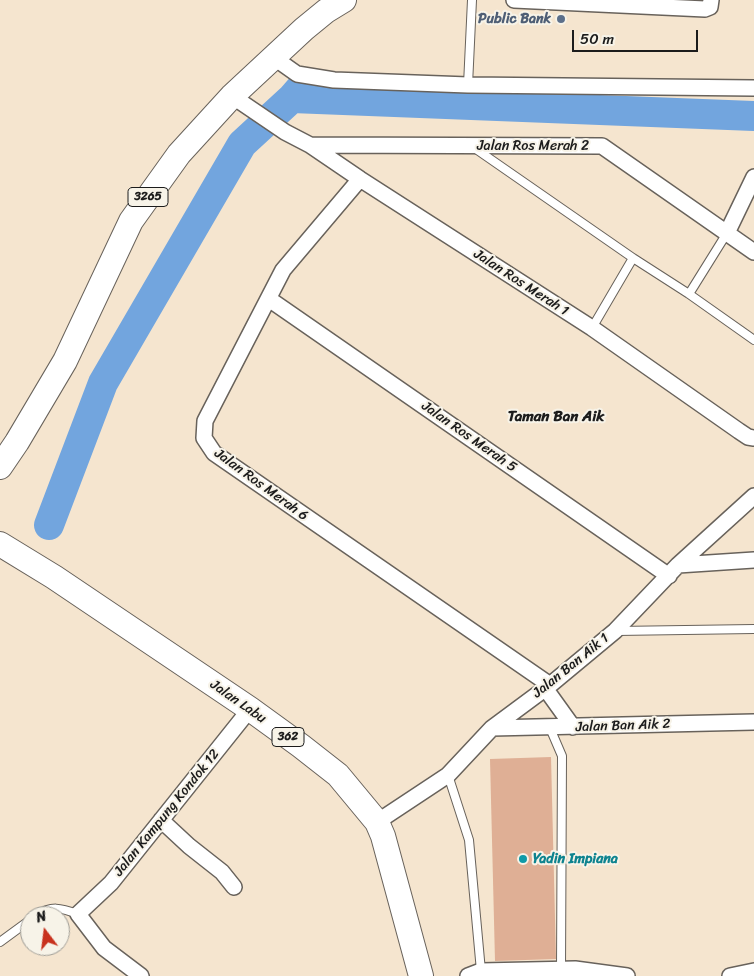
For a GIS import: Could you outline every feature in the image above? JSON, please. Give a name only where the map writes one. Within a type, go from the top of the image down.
[{"type":"main road","name":"3265","points":[[0,467],[65,361],[131,221],[179,154],[241,102],[273,58],[304,29],[326,11],[344,0]]},
{"type":"main road","name":"Jalan Labu","points":[[5,548],[54,577],[250,709],[338,774],[377,822],[383,836],[422,976]]},
{"type":"street","points":[[514,0],[705,9],[710,7],[710,0]]},
{"type":"street","points":[[273,58],[297,74],[334,80],[754,88]]},
{"type":"street","name":"Jalan Ros Merah 1","points":[[241,102],[592,328],[738,431],[754,438]]},
{"type":"street","name":"Jalan Ros Merah 2","points":[[310,145],[602,146],[754,252]]},
{"type":"street","points":[[727,233],[754,178]]},
{"type":"street","name":"Jalan Ros Merah 6","points":[[360,179],[283,270],[204,421],[204,438],[214,453],[548,686],[573,727]]},
{"type":"street","name":"Jalan Ros Merah 5","points":[[269,299],[673,570]]},
{"type":"street","name":"Jalan Ban Aik 1","points":[[377,822],[448,775],[492,728],[548,686],[615,631],[673,570],[754,496]]},
{"type":"street","points":[[673,570],[754,560]]},
{"type":"street","name":"Jalan Kampung Kondok 12","points":[[78,914],[111,883],[250,709]]},
{"type":"street","name":"Jalan Ban Aik 2","points":[[492,728],[754,722]]},
{"type":"street","points":[[161,820],[189,846],[222,872],[234,887]]},
{"type":"street","points":[[78,914],[104,948],[140,976]]},
{"type":"street","points":[[474,973],[575,969],[627,976]]},
{"type":"street","points":[[730,976],[754,971]]},
{"type":"lane","points":[[468,84],[472,0]]},
{"type":"lane","points":[[470,146],[754,340]]},
{"type":"lane","points":[[688,294],[727,233]]},
{"type":"lane","points":[[592,328],[632,258]]},
{"type":"lane","points":[[615,631],[754,629]]},
{"type":"lane","points":[[550,728],[562,756],[561,969]]},
{"type":"lane","points":[[448,775],[469,840],[474,973]]},
{"type":"lane","points":[[70,911],[78,914]]},
{"type":"lane","points":[[0,942],[20,927]]},
{"type":"building","name":"Yadin Impiana","points":[[551,757],[556,959],[495,961],[490,759]]},
{"type":"waterway","points":[[49,525],[103,383],[242,144],[292,98],[305,83]]},
{"type":"waterway","points":[[292,98],[754,116]]},
{"type":"place","name":"Public Bank","points":[[561,19]]},
{"type":"place","name":"Yadin Impiana","points":[[523,859]]},
{"type":"district","name":"Taman Ban Aik","points":[[556,417]]}]
